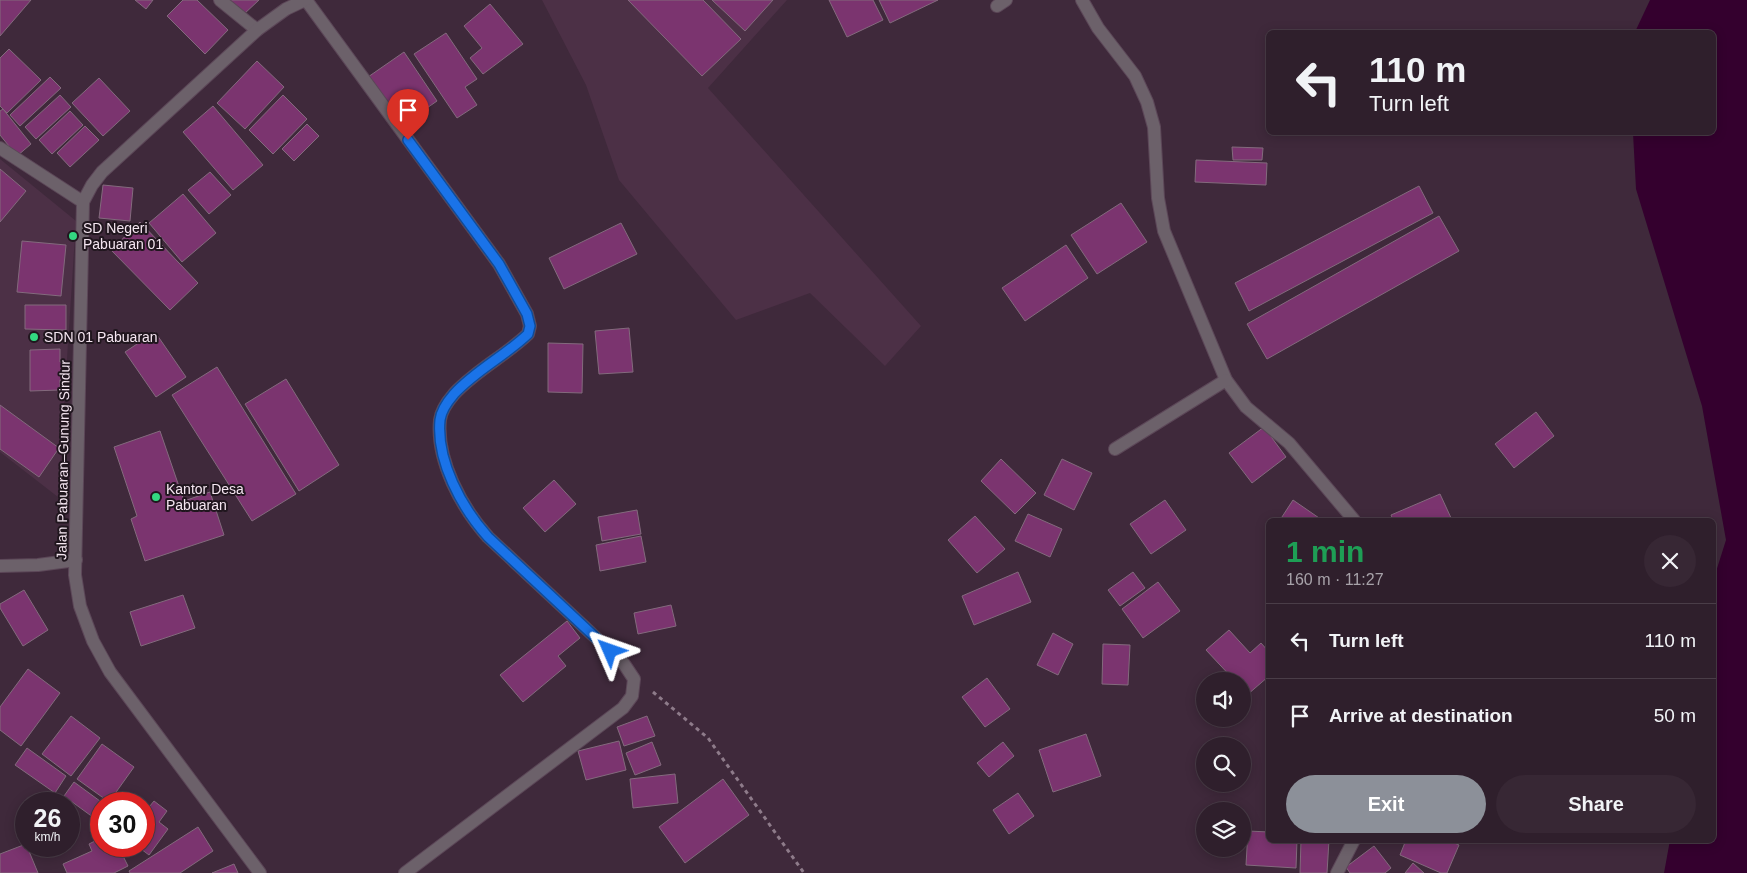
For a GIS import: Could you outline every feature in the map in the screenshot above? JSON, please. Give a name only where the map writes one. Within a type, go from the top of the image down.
[{"type":"street","points":[[220,0],[256,30]]},
{"type":"street","points":[[305,0],[499,264],[530,320],[528,334],[473,376],[453,395],[443,410],[440,420],[442,454],[460,498],[474,521],[488,537],[624,664],[633,676],[634,688],[632,696],[623,708],[405,873]]},
{"type":"street","name":"Jalan Pabuaran–Gunung Sindur","points":[[260,873],[110,672],[93,640],[80,606],[75,575],[83,202],[102,172],[256,30],[286,9],[305,0]]},
{"type":"street","points":[[1082,0],[1098,28],[1135,76],[1147,102],[1154,127],[1158,198],[1164,231],[1226,380],[1246,407],[1289,442],[1352,518]]},
{"type":"street","points":[[0,148],[83,202]]},
{"type":"street","points":[[1115,449],[1226,380]]},
{"type":"street","points":[[0,566],[38,565],[76,560]]},
{"type":"street","points":[[1337,873],[1352,843]]},
{"type":"path","points":[[633,676],[708,738],[804,873]]},
{"type":"shaded area","points":[[542,0],[787,0],[708,88],[921,326],[885,366],[810,293],[736,320],[619,180],[586,85]]},
{"type":"shaded area","points":[[1650,0],[1747,0],[1747,873],[1664,873],[1669,843],[1716,843],[1716,572],[1726,540],[1702,406],[1636,189],[1633,135],[1716,135],[1716,30],[1636,30]]},
{"type":"shaded area","name":"SDN 01 Pabuaran","points":[[0,159],[76,221],[58,497],[0,452]]},
{"type":"building","points":[[0,0],[31,0],[0,36]]},
{"type":"building","points":[[135,0],[153,0],[146,9]]},
{"type":"building","points":[[183,0],[197,0],[228,30],[205,54],[167,16]]},
{"type":"building","points":[[228,0],[259,0],[243,15]]},
{"type":"building","points":[[628,0],[703,0],[741,39],[702,76]]},
{"type":"building","points":[[712,0],[773,0],[745,31]]},
{"type":"building","points":[[829,0],[873,0],[883,20],[847,37]]},
{"type":"building","points":[[879,0],[938,0],[890,23]]},
{"type":"building","points":[[490,4],[523,44],[483,74],[470,58],[482,48],[464,26]]},
{"type":"building","points":[[446,33],[477,79],[465,87],[477,105],[457,118],[414,54]]},
{"type":"building","points":[[9,49],[41,80],[7,113],[0,106],[0,58]]},
{"type":"building","points":[[404,52],[437,101],[401,126],[368,77]]},
{"type":"building","points":[[257,61],[284,87],[245,129],[217,103]]},
{"type":"building","points":[[50,77],[61,88],[20,126],[10,115]]},
{"type":"building","points":[[99,78],[130,111],[103,136],[72,103]]},
{"type":"building","points":[[60,95],[71,107],[36,139],[25,127]]},
{"type":"building","points":[[283,95],[307,119],[273,154],[249,130]]},
{"type":"building","points":[[213,106],[263,165],[233,190],[183,132]]},
{"type":"building","points":[[3,109],[31,144],[17,156],[0,135],[0,111]]},
{"type":"building","points":[[70,111],[83,125],[52,154],[39,140]]},
{"type":"building","points":[[307,124],[319,136],[294,161],[282,149]]},
{"type":"building","points":[[85,126],[99,140],[70,167],[57,153]]},
{"type":"building","points":[[1232,147],[1263,148],[1262,160],[1233,160]]},
{"type":"building","points":[[1196,160],[1267,163],[1266,185],[1195,182]]},
{"type":"building","points":[[0,169],[26,191],[0,222]]},
{"type":"building","points":[[210,172],[231,195],[209,214],[188,190]]},
{"type":"building","points":[[103,185],[133,188],[130,221],[99,218]]},
{"type":"building","points":[[1419,186],[1433,213],[1249,311],[1235,283]]},
{"type":"building","points":[[183,194],[216,233],[182,262],[149,223]]},
{"type":"building","points":[[1121,203],[1147,242],[1097,274],[1071,235]]},
{"type":"building","points":[[1439,216],[1459,251],[1267,359],[1247,324]]},
{"type":"building","points":[[140,222],[198,283],[170,310],[111,250]]},
{"type":"building","points":[[621,223],[637,254],[564,289],[549,258]]},
{"type":"building","points":[[22,241],[66,245],[61,296],[17,292]]},
{"type":"building","points":[[1066,245],[1088,278],[1025,321],[1002,288]]},
{"type":"building","points":[[25,305],[66,305],[66,330],[25,329]]},
{"type":"building","points":[[629,328],[633,372],[599,374],[595,331]]},
{"type":"building","points":[[155,332],[186,377],[156,397],[125,352]]},
{"type":"building","points":[[548,343],[583,344],[582,393],[548,392]]},
{"type":"building","points":[[60,349],[60,362],[68,362],[68,380],[60,380],[60,390],[30,391],[30,350]]},
{"type":"building","points":[[217,367],[296,494],[252,521],[172,395]]},
{"type":"building","points":[[286,379],[339,465],[299,491],[245,404]]},
{"type":"building","points":[[0,405],[59,448],[39,477],[0,449]]},
{"type":"building","points":[[1536,412],[1554,436],[1514,468],[1495,444]]},
{"type":"building","points":[[1264,427],[1286,457],[1252,483],[1229,453]]},
{"type":"building","name":"Kantor Desa Pabuaran","points":[[160,431],[184,501],[210,492],[224,535],[145,561],[131,519],[137,516],[114,447]]},
{"type":"building","points":[[1001,459],[1036,493],[1015,514],[981,481]]},
{"type":"building","points":[[1062,459],[1092,473],[1074,510],[1044,495]]},
{"type":"building","points":[[554,480],[576,504],[545,532],[523,508]]},
{"type":"building","points":[[1440,494],[1451,518],[1392,518],[1391,515]]},
{"type":"building","points":[[1165,500],[1186,530],[1151,554],[1130,524]]},
{"type":"building","points":[[1293,500],[1319,518],[1281,518]]},
{"type":"building","points":[[637,510],[641,534],[602,541],[598,517]]},
{"type":"building","points":[[1028,514],[1062,529],[1050,557],[1015,541]]},
{"type":"building","points":[[975,516],[1005,549],[977,573],[948,540]]},
{"type":"building","points":[[641,536],[646,562],[600,571],[596,545]]},
{"type":"building","points":[[1018,572],[1031,602],[974,625],[962,596]]},
{"type":"building","points":[[1133,572],[1145,588],[1120,606],[1108,590]]},
{"type":"building","points":[[1158,582],[1180,611],[1143,638],[1122,609]]},
{"type":"building","points":[[24,590],[48,630],[23,646],[0,608],[0,604]]},
{"type":"building","points":[[183,595],[195,628],[141,646],[130,612]]},
{"type":"building","points":[[671,605],[676,626],[638,634],[634,613]]},
{"type":"building","points":[[567,621],[580,638],[558,656],[566,666],[523,702],[500,675]]},
{"type":"building","points":[[1229,630],[1250,653],[1261,643],[1266,649],[1266,679],[1251,692],[1251,672],[1227,672],[1206,650]]},
{"type":"building","points":[[1053,633],[1073,644],[1058,675],[1037,665]]},
{"type":"building","points":[[1103,644],[1130,645],[1128,685],[1102,684]]},
{"type":"building","points":[[28,669],[60,693],[21,746],[0,730],[0,707]]},
{"type":"building","points":[[987,678],[1010,709],[985,727],[962,697]]},
{"type":"building","points":[[71,716],[100,738],[71,776],[42,754]]},
{"type":"building","points":[[647,716],[655,736],[624,746],[617,727]]},
{"type":"building","points":[[1086,734],[1101,776],[1053,792],[1039,750]]},
{"type":"building","points":[[619,741],[626,770],[586,780],[578,751]]},
{"type":"building","points":[[652,742],[661,765],[635,775],[626,753]]},
{"type":"building","points":[[1003,742],[1014,756],[989,777],[977,763]]},
{"type":"building","points":[[102,744],[134,767],[116,792],[95,792],[77,779]]},
{"type":"building","points":[[27,748],[66,776],[56,792],[54,792],[15,765]]},
{"type":"building","points":[[675,774],[678,803],[633,808],[630,779]]},
{"type":"building","points":[[723,779],[749,815],[685,863],[659,827]]},
{"type":"building","points":[[74,782],[90,794],[90,815],[80,808],[80,792],[67,792]]},
{"type":"building","points":[[1018,793],[1034,816],[1009,834],[993,810]]},
{"type":"building","points":[[155,802],[167,811],[159,822],[168,829],[155,847]]},
{"type":"building","points":[[198,827],[213,851],[180,873],[130,873],[129,871],[151,857],[155,857],[155,854]]},
{"type":"building","points":[[1251,831],[1266,832],[1266,843],[1297,843],[1296,868],[1246,865],[1246,857],[1251,857]]},
{"type":"building","points":[[1301,843],[1329,843],[1327,873],[1300,873]]},
{"type":"building","points":[[1405,843],[1454,843],[1459,845],[1447,873],[1441,873],[1400,855]]},
{"type":"building","points":[[1374,846],[1391,868],[1385,873],[1350,873],[1346,867]]},
{"type":"building","points":[[15,848],[15,857],[31,857],[38,873],[0,873],[0,854]]},
{"type":"building","points":[[90,852],[90,857],[124,857],[128,866],[114,873],[67,873],[63,864]]},
{"type":"building","points":[[1413,863],[1424,873],[1405,873]]},
{"type":"building","points":[[234,864],[238,873],[212,873]]},
{"type":"place","name":"SD Negeri Pabuaran 01","points":[[73,236]]},
{"type":"place","name":"SDN 01 Pabuaran","points":[[34,337]]},
{"type":"place","name":"Kantor Desa Pabuaran","points":[[156,497]]},
{"type":"route","points":[[408,140],[499,264],[530,320],[528,334],[473,376],[453,395],[443,410],[440,420],[442,454],[460,498],[474,521],[488,537],[610,651]]}]
